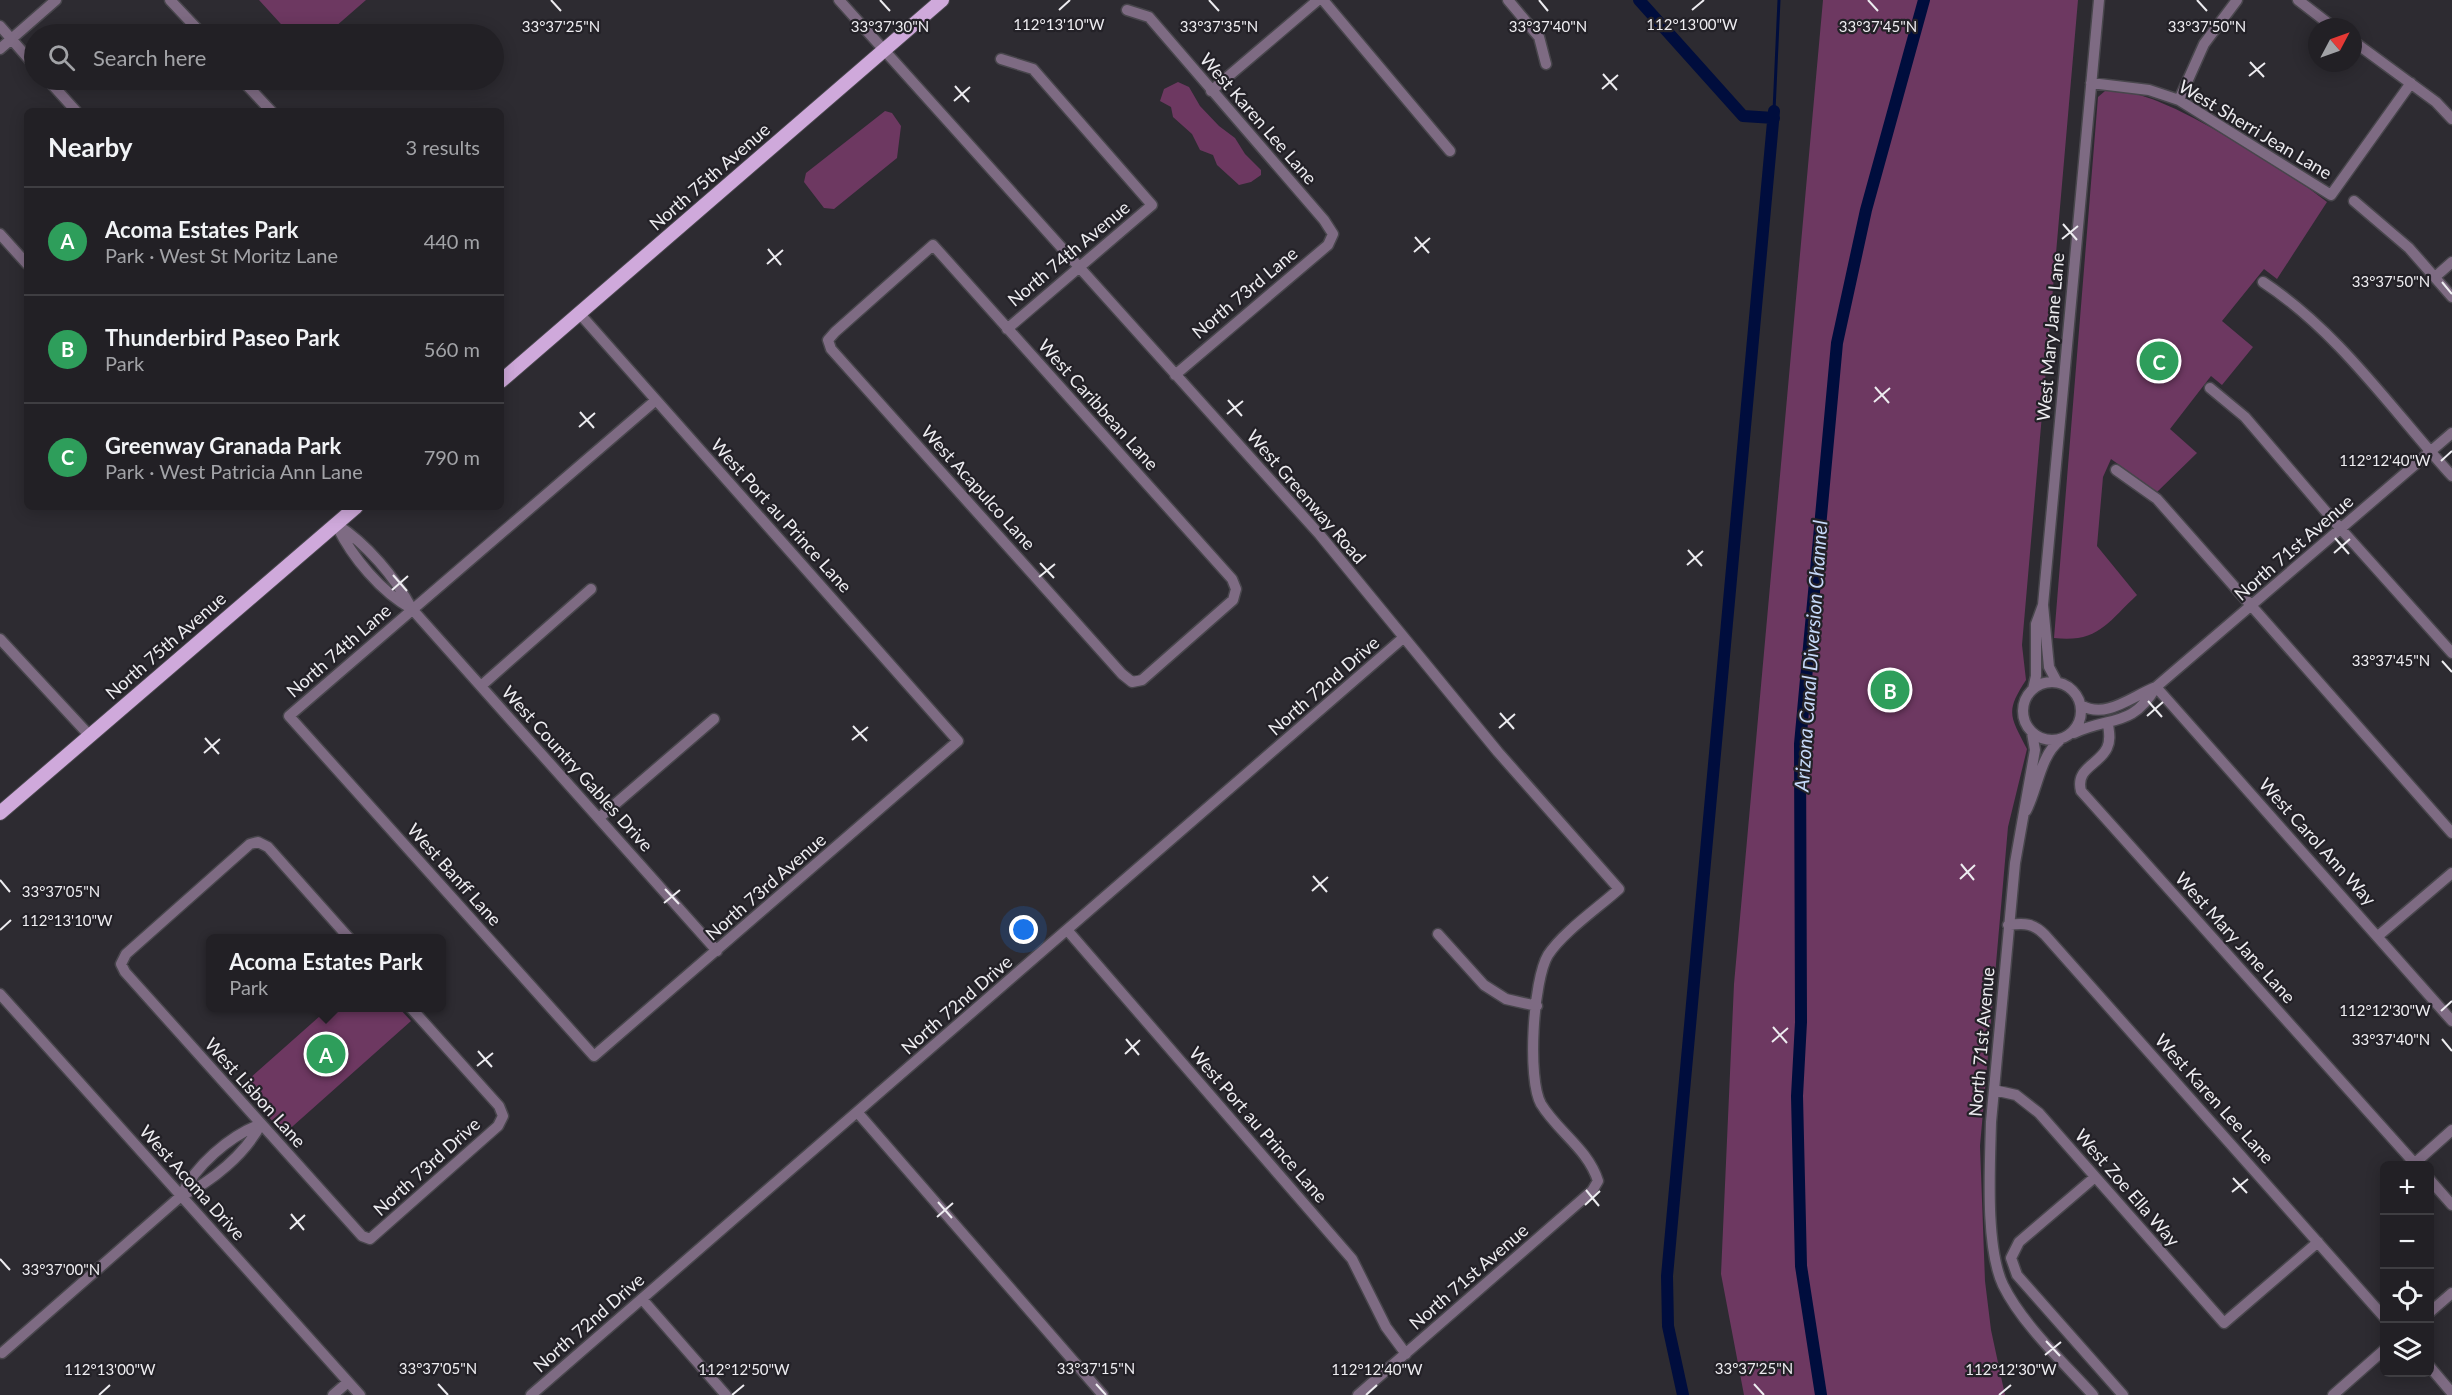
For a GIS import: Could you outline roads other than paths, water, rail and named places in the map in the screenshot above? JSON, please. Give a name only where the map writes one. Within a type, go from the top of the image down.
[{"type":"main road","name":"North 75th Avenue","points":[[504,378],[942,0]]},
{"type":"main road","name":"North 75th Avenue","points":[[0,813],[352,510]]},
{"type":"street","points":[[28,24],[56,0]]},
{"type":"street","points":[[171,0],[193,24]]},
{"type":"street","name":"West Greenway Road","points":[[839,0],[1320,535],[1497,752],[1619,889],[1549,954],[1541,971],[1537,1006]]},
{"type":"street","points":[[1211,91],[1318,0]]},
{"type":"street","points":[[1323,0],[1450,151]]},
{"type":"street","points":[[1508,0],[1539,37],[1546,64]]},
{"type":"street","name":"West Mary Jane Lane","points":[[2057,682],[2049,667],[2043,605],[2099,0]]},
{"type":"street","points":[[2179,100],[2204,44],[2237,0]]},
{"type":"street","points":[[2298,0],[2321,18]]},
{"type":"street","name":"West Karen Lee Lane","points":[[1126,10],[1149,17],[1324,220],[1333,234]]},
{"type":"street","points":[[0,26],[24,54]]},
{"type":"street","points":[[0,49],[24,28]]},
{"type":"street","points":[[2362,48],[2411,83],[2452,119]]},
{"type":"street","name":"North 74th Avenue","points":[[1001,59],[1033,69],[1152,205],[1006,328]]},
{"type":"street","name":"West Sherri Jean Lane","points":[[2091,83],[2149,90],[2179,100],[2331,195],[2411,83]]},
{"type":"street","points":[[57,90],[73,108]]},
{"type":"street","points":[[251,90],[268,108]]},
{"type":"street","points":[[2354,201],[2409,248],[2452,297]]},
{"type":"street","points":[[0,234],[24,261]]},
{"type":"street","name":"North 73rd Lane","points":[[1175,375],[1328,244],[1333,234]]},
{"type":"street","name":"West Caribbean Lane","points":[[828,340],[933,245],[1232,579],[1236,589],[1233,600],[1142,680],[1132,681]]},
{"type":"street","points":[[2435,277],[2452,262]]},
{"type":"street","points":[[2263,282],[2288,298],[2322,328],[2452,476]]},
{"type":"street","name":"West Port au Prince Lane","points":[[579,313],[958,741]]},
{"type":"street","name":"West Acapulco Lane","points":[[828,340],[831,349],[839,358],[1122,674],[1132,681]]},
{"type":"street","points":[[2210,388],[2246,417],[2340,528],[2452,653]]},
{"type":"street","name":"North 74th Lane","points":[[289,716],[656,400]]},
{"type":"street","name":"North 71st Avenue","points":[[2081,705],[2089,710],[2104,710],[2156,687],[2452,433]]},
{"type":"street","points":[[2116,470],[2157,500],[2452,833]]},
{"type":"street","name":"West Country Gables Drive","points":[[336,524],[357,539],[402,591],[412,609],[717,951]]},
{"type":"street","points":[[481,686],[591,589]]},
{"type":"street","name":"West Mary Jane Lane","points":[[2033,689],[2036,675],[2036,624],[2043,605]]},
{"type":"street","name":"North 72nd Drive","points":[[531,1395],[1403,638]]},
{"type":"street","points":[[0,639],[90,736]]},
{"type":"street","points":[[2033,689],[2048,682],[2057,682],[2073,690],[2081,705],[2081,720],[2072,733]]},
{"type":"street","name":"North 71st Avenue","points":[[2023,816],[2035,794],[2047,754],[2060,740],[2072,733],[2108,724],[2130,715],[2146,704],[2156,687]]},
{"type":"street","name":"West Carol Ann Way","points":[[2156,687],[2452,1021]]},
{"type":"street","name":"North 71st Avenue","points":[[2033,689],[2023,706],[2026,725],[2032,733],[2035,750],[2008,925],[1994,1090],[1990,1163],[1998,1271],[2009,1297],[2092,1395]]},
{"type":"street","name":"West Banff Lane","points":[[289,716],[594,1056]]},
{"type":"street","points":[[599,818],[714,719]]},
{"type":"street","name":"West Mary Jane Lane","points":[[2108,724],[2109,739],[2106,750],[2083,772],[2079,782],[2081,791],[2413,1161]]},
{"type":"street","points":[[2032,733],[2045,740],[2060,740]]},
{"type":"street","name":"North 73rd Avenue","points":[[594,1056],[958,741]]},
{"type":"street","name":"West Lisbon Lane","points":[[345,934],[267,847],[258,842],[250,844],[126,954],[121,964],[125,972],[362,1236],[370,1239]]},
{"type":"street","points":[[2378,936],[2452,873]]},
{"type":"street","name":"West Karen Lee Lane","points":[[2008,925],[2025,923],[2035,926],[2045,935],[2380,1311]]},
{"type":"street","name":"West Port au Prince Lane","points":[[1068,931],[1352,1259],[1386,1327],[1406,1354]]},
{"type":"street","points":[[1438,934],[1484,985],[1506,999],[1537,1006]]},
{"type":"street","name":"West Acoma Drive","points":[[0,994],[360,1395]]},
{"type":"street","name":"North 71st Avenue","points":[[1358,1395],[1593,1191],[1598,1181],[1591,1162],[1538,1097],[1533,1081],[1537,1006]]},
{"type":"street","name":"North 73rd Drive","points":[[370,1239],[498,1126],[503,1116],[499,1106],[415,1012]]},
{"type":"street","name":"West Zoe Ella Way","points":[[1994,1090],[2016,1095],[2025,1100],[2224,1323],[2318,1242]]},
{"type":"street","points":[[858,1113],[1103,1395]]},
{"type":"street","points":[[181,1196],[190,1178],[242,1131],[261,1124]]},
{"type":"street","points":[[2,1353],[181,1196],[200,1188],[251,1142],[261,1124]]},
{"type":"street","points":[[2419,1161],[2452,1130]]},
{"type":"street","points":[[209,1161],[218,1171]]},
{"type":"street","points":[[2095,1178],[2019,1242],[2011,1258],[2017,1275],[2122,1395]]},
{"type":"street","points":[[2434,1185],[2452,1205]]},
{"type":"street","points":[[2434,1309],[2452,1293]]},
{"type":"street","points":[[642,1299],[726,1395]]},
{"type":"street","points":[[2333,1395],[2380,1354]]},
{"type":"street","points":[[2434,1372],[2452,1392]]},
{"type":"street","points":[[333,1395],[348,1382]]},
{"type":"waterway","points":[[1639,0],[1743,116],[1774,118]]},
{"type":"waterway","points":[[1774,111],[1779,0]]},
{"type":"waterway","name":"Arizona Canal Diversion Channel","points":[[1821,1395],[1801,1266],[1797,1096],[1801,1022],[1800,744],[1837,343],[1866,210],[1924,0]]},
{"type":"waterway","points":[[1683,1395],[1668,1326],[1667,1276],[1774,111]]},
{"type":"place","name":"Greenway Granada Park","points":[[2159,361]]},
{"type":"place","name":"Thunderbird Paseo Park","points":[[1890,690]]},
{"type":"place","name":"Acoma Estates Park","points":[[326,1054]]}]
